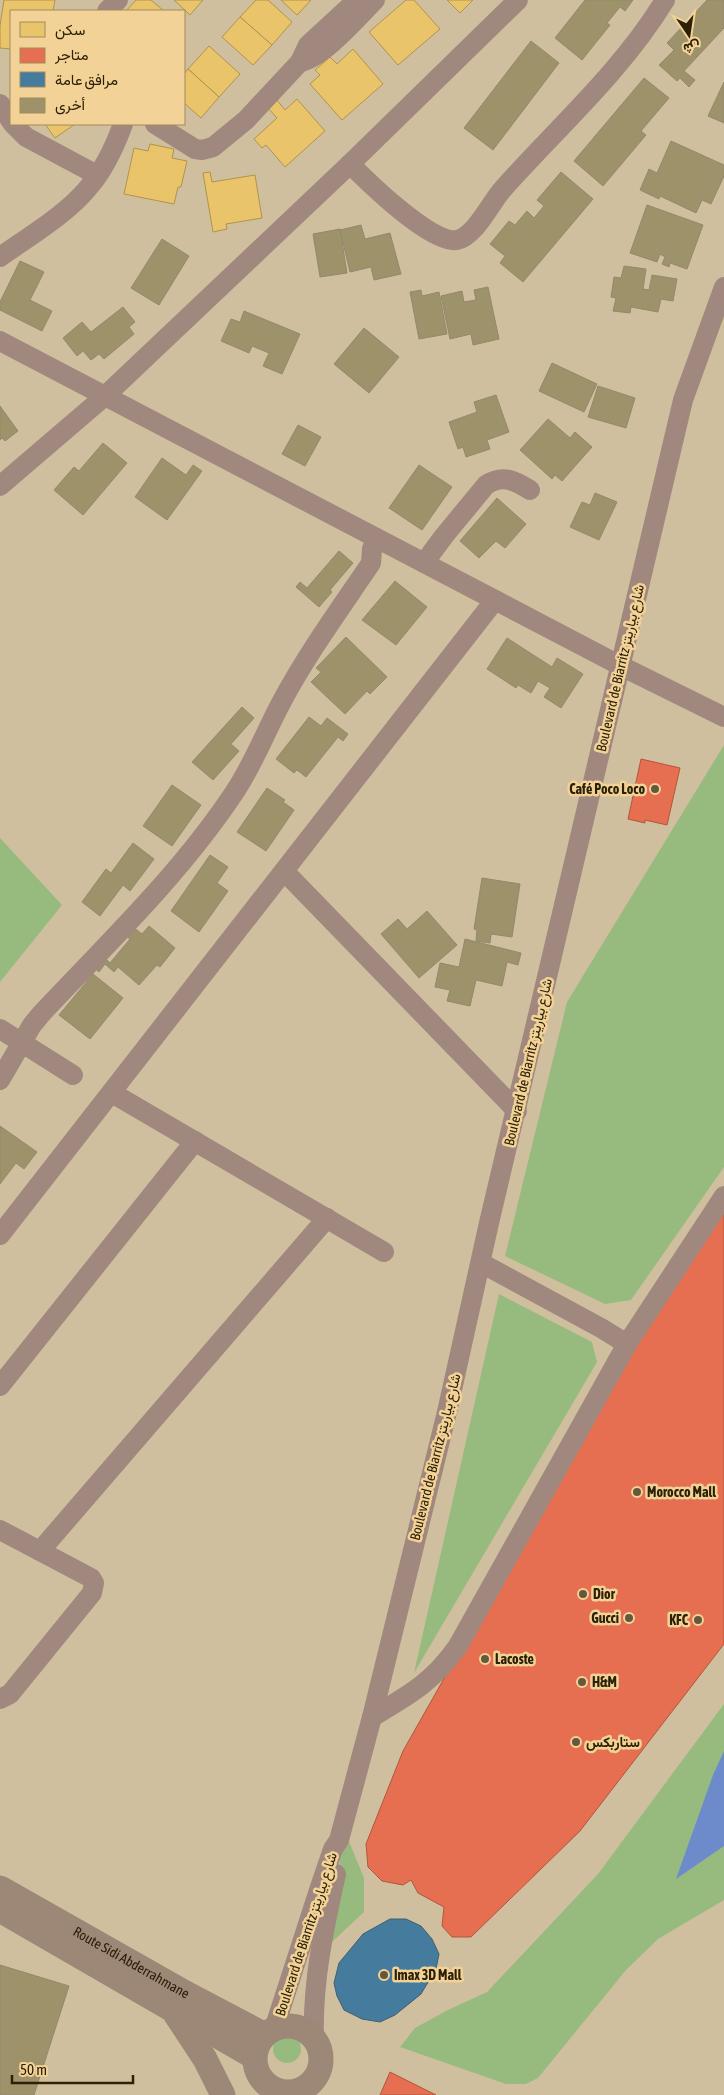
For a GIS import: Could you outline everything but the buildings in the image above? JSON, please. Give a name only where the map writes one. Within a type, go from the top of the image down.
[{"type":"main road","name":"Route Sidi Abderrahmane","points":[[0,1888],[180,1990],[269,2032]]},
{"type":"main road","name":"Route Sidi Abderrahmane","points":[[0,1910],[172,2009],[259,2077]]},
{"type":"main road","points":[[172,2009],[205,2059],[223,2095]]},
{"type":"main road","points":[[284,2026],[298,2028],[314,2039],[320,2053],[319,2071],[308,2086],[295,2093],[275,2090],[259,2077],[258,2045],[269,2032],[284,2026]]},
{"type":"street","points":[[108,10],[118,0]]},
{"type":"street","points":[[157,125],[195,149],[208,149],[220,143],[246,120],[300,62],[308,45],[357,0]]},
{"type":"street","points":[[300,62],[307,61],[320,54],[375,0]]},
{"type":"street","points":[[0,486],[105,396],[350,164],[518,0]]},
{"type":"street","points":[[350,164],[376,190],[432,233],[450,240],[456,240],[464,236],[476,225],[499,193],[524,165],[616,68],[655,17],[665,0]]},
{"type":"street","points":[[0,104],[10,119]]},
{"type":"street","points":[[15,125],[26,137],[97,175]]},
{"type":"street","points":[[97,175],[98,153],[113,125]]},
{"type":"street","points":[[0,257],[78,200],[97,175],[123,125]]},
{"type":"street","name":"Boulevard de Biarritz شارع بياريتز","points":[[269,2032],[319,1890],[339,1840],[372,1717],[517,1112],[683,400],[724,287]]},
{"type":"street","points":[[0,341],[621,666],[724,717]]},
{"type":"street","points":[[424,563],[444,536],[493,480],[508,479],[530,490]]},
{"type":"street","points":[[0,1080],[42,1013],[147,902],[217,817],[235,792],[264,738],[280,703],[310,653],[371,563],[372,549],[376,538]]},
{"type":"street","points":[[371,563],[384,558],[394,547]]},
{"type":"street","points":[[0,1235],[495,600]]},
{"type":"street","points":[[284,871],[517,1112]]},
{"type":"street","points":[[0,1029],[73,1075]]},
{"type":"street","points":[[112,1093],[384,1252]]},
{"type":"street","points":[[0,1386],[195,1141]]},
{"type":"street","points":[[372,1717],[421,1687],[439,1672],[448,1660],[627,1344],[724,1196]]},
{"type":"street","points":[[40,1551],[327,1218]]},
{"type":"street","points":[[481,1263],[627,1344]]},
{"type":"street","points":[[0,1530],[91,1578],[94,1588],[10,1694],[0,1699]]},
{"type":"street","name":"Boulevard de Biarritz شارع بياريتز","points":[[314,2039],[313,2011],[320,1953],[338,1866],[339,1840]]},
{"type":"green space","points":[[724,745],[724,1167],[631,1300],[605,1304],[505,1256],[567,1002]]},
{"type":"green space","points":[[0,838],[62,905],[0,982]]},
{"type":"green space","points":[[499,1294],[592,1342],[597,1362],[414,1673]]},
{"type":"green space","points":[[724,1704],[724,1900],[658,1939],[626,1970],[538,2078],[526,2084],[506,2084],[400,2047],[415,2028],[487,1992],[598,1874]]},
{"type":"green space","points":[[344,1829],[364,1878],[364,1912],[332,1942],[328,1950]]},
{"type":"green space","points":[[287,2035],[297,2039],[301,2049],[297,2059],[287,2063],[277,2059],[273,2049],[277,2039]]},
{"type":"water","points":[[724,1751],[724,1846],[676,1879],[713,1775]]},
{"type":"place","name":"Café Poco Loco","points":[[655,789]]},
{"type":"place","name":"Morocco Mall","points":[[637,1492]]},
{"type":"place","name":"Dior","points":[[583,1594]]},
{"type":"place","name":"Gucci","points":[[629,1618]]},
{"type":"place","name":"KFC","points":[[698,1620]]},
{"type":"place","name":"Lacoste","points":[[485,1659]]},
{"type":"place","name":"H&M","points":[[582,1682]]},
{"type":"place","name":"ستاربكس","points":[[576,1742]]},
{"type":"place","name":"Imax 3D Mall","points":[[384,1975]]}]
